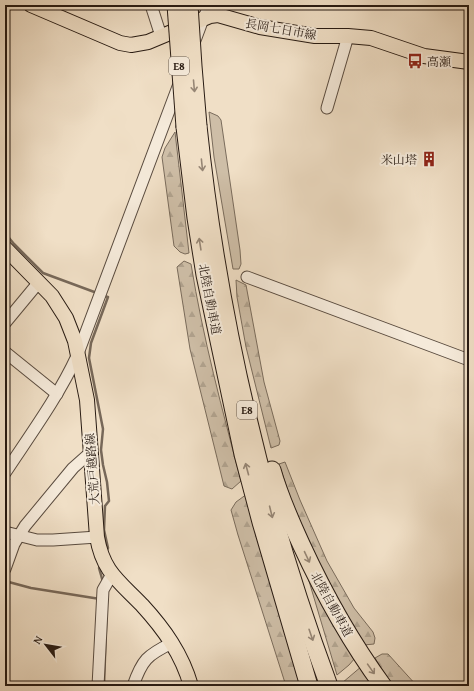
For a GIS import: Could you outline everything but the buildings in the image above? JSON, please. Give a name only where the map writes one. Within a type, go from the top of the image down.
[{"type":"highway","name":"北陸自動車道","points":[[176,5],[191,126],[201,254],[220,352],[243,454],[261,522],[309,686]]},
{"type":"highway","name":"北陸自動車道","points":[[189,5],[192,66],[191,126],[220,274],[249,389],[275,482],[311,567],[331,605],[364,659],[383,686]]},
{"type":"highway","name":"北陸自動車道","points":[[209,217],[223,304],[240,389],[273,519],[295,589],[329,686]]},
{"type":"highway","name":"北陸自動車道","points":[[281,587],[315,686]]},
{"type":"main road","name":"長岡七日市線","points":[[31,5],[120,43],[131,45],[148,42],[210,16],[218,15],[260,27],[307,35],[371,38],[424,56],[469,62]]},
{"type":"main road","name":"大荒戸越路線","points":[[5,248],[52,296],[66,318],[75,341],[87,400],[97,537],[102,558],[112,574],[143,606],[166,633],[186,671],[191,686]]},
{"type":"street","points":[[151,5],[161,36]]},
{"type":"street","points":[[5,473],[57,394],[77,356],[203,19],[210,5]]},
{"type":"street","points":[[328,108],[348,36]]},
{"type":"street","points":[[248,277],[469,360]]},
{"type":"street","points":[[5,323],[39,282]]},
{"type":"street","points":[[5,352],[57,394]]},
{"type":"street","points":[[5,569],[14,544],[26,526],[73,468],[91,452]]},
{"type":"street","points":[[5,532],[37,540],[97,537]]},
{"type":"street","points":[[98,686],[103,590],[112,574]]},
{"type":"street","points":[[133,686],[145,659],[155,651],[172,643]]},
{"type":"green space","points":[[209,112],[218,116],[221,120],[240,250],[241,264],[239,269],[233,269],[214,157]]},
{"type":"green space","points":[[175,132],[189,253],[185,254],[180,252],[174,246],[162,157],[165,148]]},
{"type":"green space","points":[[184,261],[191,264],[207,346],[241,481],[232,489],[224,486],[190,349],[177,267]]},
{"type":"green space","points":[[236,280],[246,285],[264,382],[280,441],[279,445],[271,448],[246,347],[237,297]]},
{"type":"green space","points":[[285,462],[327,561],[354,608],[373,632],[375,638],[374,644],[364,645],[333,594],[295,512],[279,464]]},
{"type":"green space","points":[[247,494],[304,686],[286,686],[238,535],[231,510],[236,502]]},
{"type":"green space","points":[[303,561],[355,658],[337,675]]},
{"type":"green space","points":[[382,654],[388,654],[417,686],[392,686],[375,658]]},
{"type":"green space","points":[[362,666],[376,686],[343,686],[342,683]]},
{"type":"waterway","points":[[5,20],[11,5]]},
{"type":"waterway","points":[[5,233],[43,273],[97,293]]},
{"type":"waterway","points":[[104,296],[108,297],[91,343],[89,358],[103,429],[101,450],[109,501],[105,506],[104,530],[108,548],[106,552]]},
{"type":"waterway","points":[[101,564],[99,568],[103,582]]},
{"type":"waterway","points":[[5,581],[31,588],[100,599]]},
{"type":"waterway","points":[[104,686],[107,598]]},
{"type":"place","name":"高瀬","points":[[415,61]]},
{"type":"place","name":"米山塔","points":[[429,159]]}]
